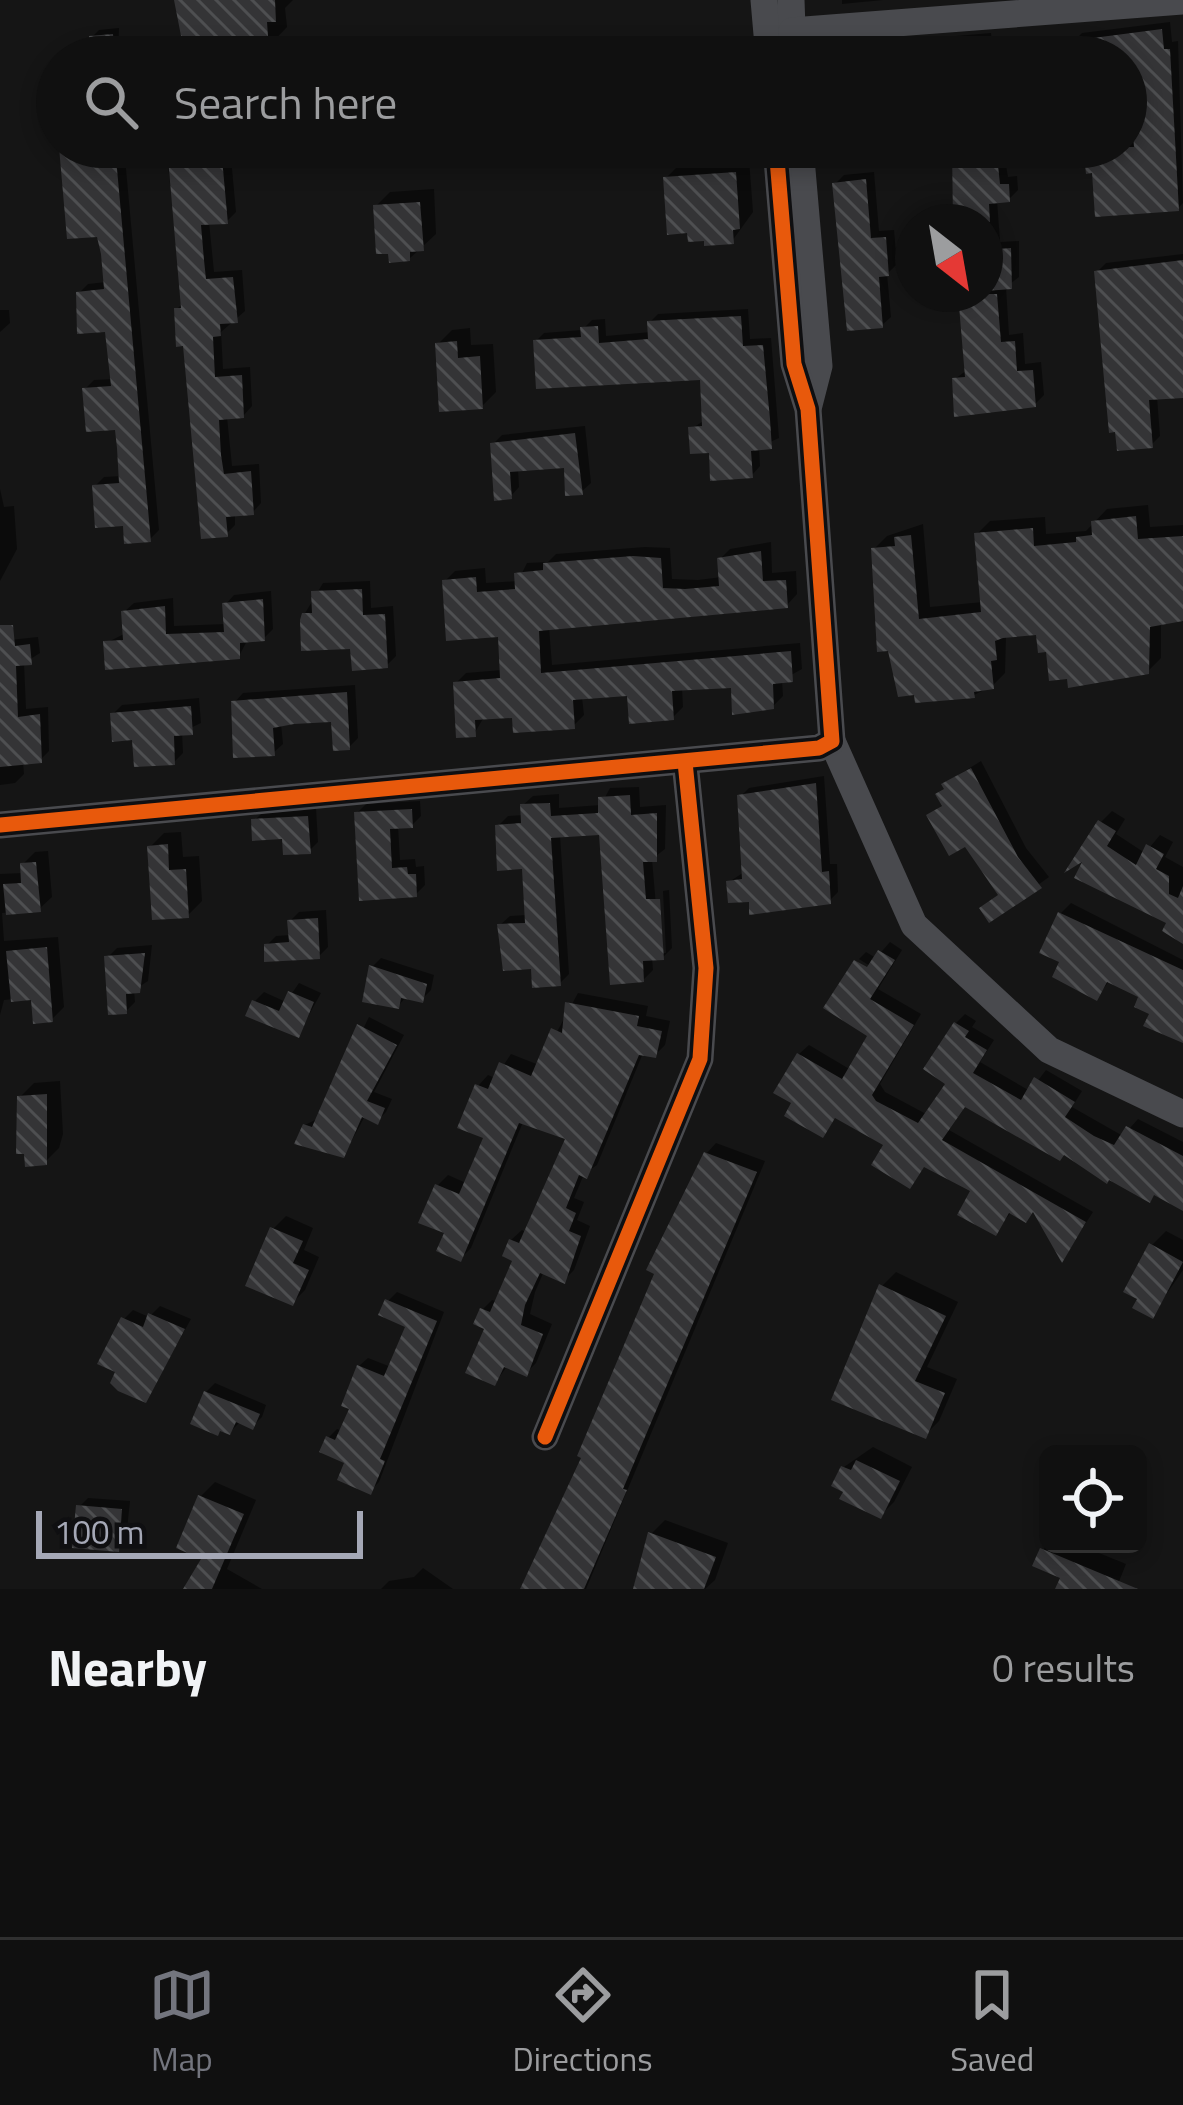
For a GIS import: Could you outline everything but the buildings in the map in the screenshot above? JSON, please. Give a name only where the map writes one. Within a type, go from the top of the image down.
[{"type":"street","points":[[764,0],[767,36]]},
{"type":"street","points":[[791,0],[792,36]]},
{"type":"street","points":[[866,36],[1183,2]]},
{"type":"street","points":[[778,168],[794,364],[808,409],[832,741],[914,925],[1049,1050],[1183,1114]]},
{"type":"street","points":[[802,168],[819,366],[808,409]]},
{"type":"street","points":[[0,825],[685,762],[819,748],[832,741]]},
{"type":"street","points":[[545,1437],[700,1059],[706,968],[685,762]]},
{"type":"cycle path","points":[[0,825],[819,748],[832,741],[808,409],[794,364],[778,168]]},
{"type":"cycle path","points":[[545,1437],[700,1059],[706,968],[685,762]]}]
